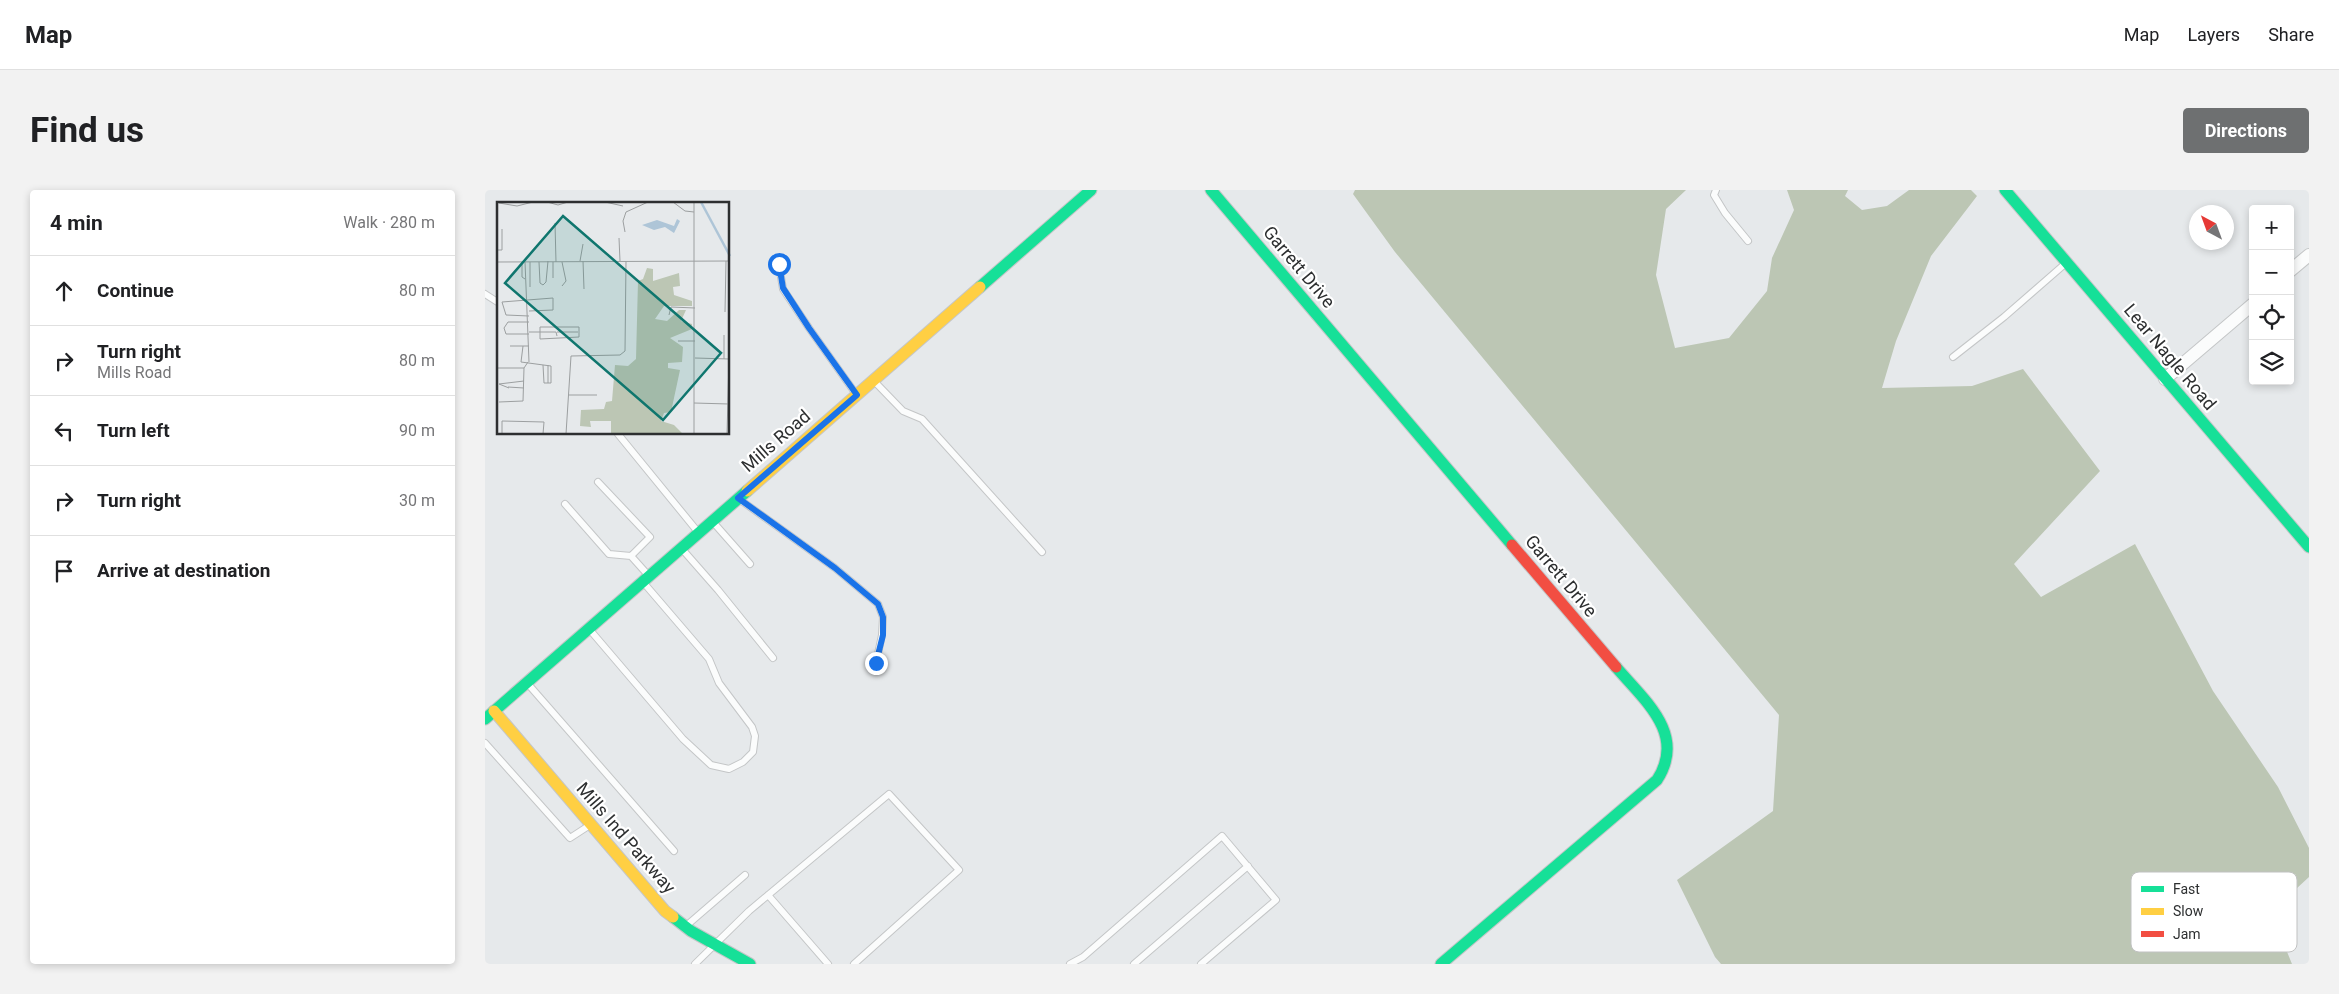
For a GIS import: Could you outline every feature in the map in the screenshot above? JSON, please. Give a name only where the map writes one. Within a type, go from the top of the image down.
[{"type":"street","name":"Mills Road","points":[[485,719],[1091,190]]},
{"type":"street","name":"Garrett Drive","points":[[1211,190],[1653,712],[1667,736],[1669,744],[1667,762],[1657,780],[1441,964]]},
{"type":"street","name":"Lear Nagle Road","points":[[2005,190],[2309,547]]},
{"type":"street","points":[[2294,268],[2309,255]]},
{"type":"street","points":[[2165,378],[2249,307]]},
{"type":"street","name":"Mills Ind Parkway","points":[[494,711],[654,899],[685,927],[750,964]]},
{"type":"lane","points":[[1716,190],[1714,195],[1725,213],[1748,241]]},
{"type":"lane","points":[[1953,357],[2017,306],[2067,262]]},
{"type":"lane","points":[[779,264],[783,288],[857,395]]},
{"type":"lane","points":[[485,294],[497,302]]},
{"type":"lane","points":[[874,380],[903,411],[922,420],[1042,552]]},
{"type":"lane","points":[[619,435],[699,533]]},
{"type":"lane","points":[[565,504],[609,554],[631,556],[650,538],[598,482]]},
{"type":"lane","points":[[738,498],[835,568],[878,604],[883,617],[883,635],[876,663]]},
{"type":"lane","points":[[712,521],[750,564]]},
{"type":"lane","points":[[681,548],[773,658]]},
{"type":"lane","points":[[588,629],[683,739],[711,765],[729,770],[743,762],[753,752],[755,736],[752,727],[719,683],[709,658],[645,579],[631,556]]},
{"type":"lane","points":[[527,683],[674,852]]},
{"type":"lane","points":[[485,743],[570,838],[591,825]]},
{"type":"lane","points":[[695,964],[768,895],[889,794],[959,870],[854,964]]},
{"type":"lane","points":[[1075,963],[1222,836],[1276,900],[1201,964]]},
{"type":"lane","points":[[1134,964],[1247,866]]},
{"type":"lane","points":[[685,927],[745,875]]},
{"type":"lane","points":[[768,895],[828,964]]},
{"type":"green space","points":[[1355,190],[1686,190],[1666,209],[1656,275],[1675,348],[1729,338],[1767,291],[1772,258],[1794,210],[1787,190],[1848,190],[1845,196],[1862,210],[1887,206],[1909,190],[1971,190],[1977,196],[1931,256],[1896,341],[1882,388],[1972,386],[2023,369],[2100,471],[2014,564],[2041,597],[2135,544],[2213,691],[2278,787],[2309,848],[2309,877],[2297,888],[2297,872],[2131,872],[2131,952],[2287,952],[2292,964],[1721,964],[1715,957],[1677,880],[1773,811],[1779,715],[1395,252],[1353,194]]},
{"type":"traffic: fast","points":[[980,287],[1091,190]]},
{"type":"traffic: fast","points":[[1211,190],[1512,545]]},
{"type":"traffic: fast","points":[[2005,190],[2309,547]]},
{"type":"traffic: fast","points":[[485,719],[747,491]]},
{"type":"traffic: fast","points":[[1441,964],[1657,780],[1665,763],[1667,748],[1665,733],[1649,705],[1616,667]]},
{"type":"traffic: fast","points":[[673,917],[691,931],[750,964]]},
{"type":"traffic: slow","points":[[747,491],[980,287]]},
{"type":"traffic: slow","points":[[494,711],[665,911],[673,917]]},
{"type":"traffic: jam","points":[[1512,545],[1616,667]]},
{"type":"route","points":[[779,264],[783,288],[857,395],[738,498],[819,559],[835,568],[878,604],[883,617],[883,635],[876,663]]}]
